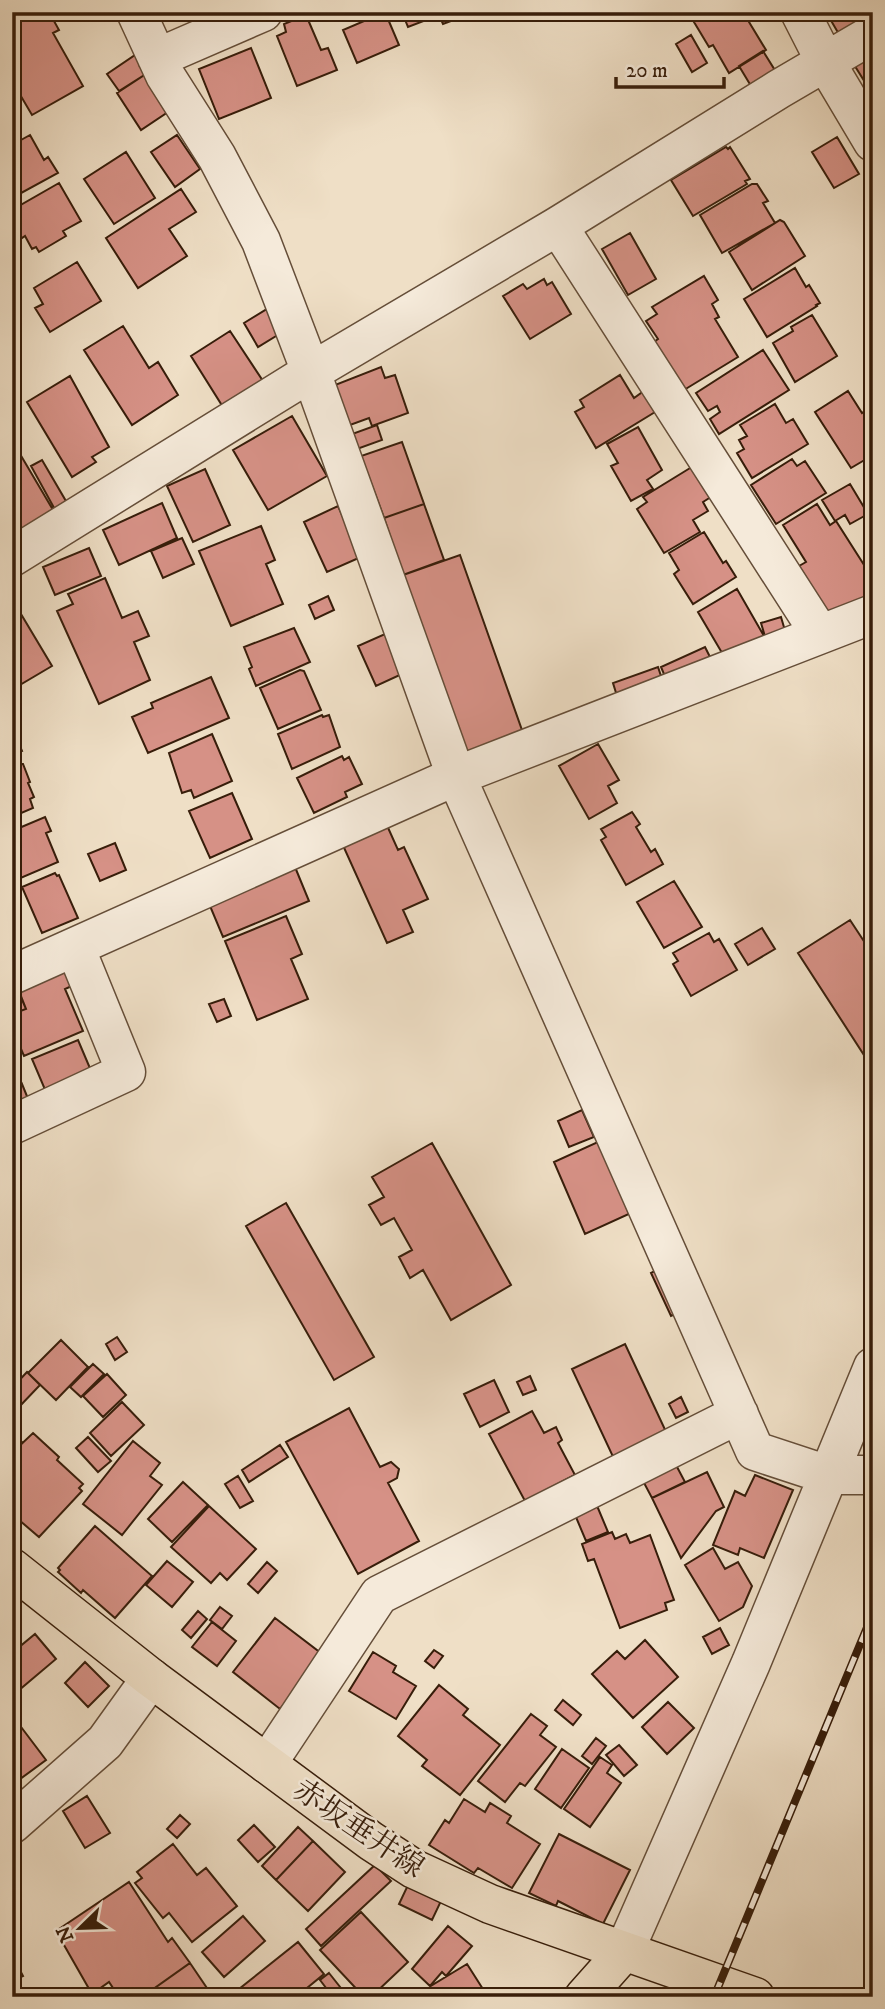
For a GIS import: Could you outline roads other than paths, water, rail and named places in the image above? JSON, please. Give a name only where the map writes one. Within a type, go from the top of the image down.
[{"type":"main road","name":"赤坂垂井線","points":[[12,1568],[151,1678],[414,1870],[490,1904],[755,1997]]},
{"type":"main road","points":[[584,1997],[624,1952]]},
{"type":"street","points":[[136,12],[165,75],[217,157],[261,241],[311,372],[456,776],[755,1451],[828,1475],[873,1475]]},
{"type":"street","points":[[157,58],[263,12]]},
{"type":"street","points":[[800,12],[826,63],[873,142]]},
{"type":"street","points":[[12,557],[311,372],[558,226],[873,34]]},
{"type":"street","points":[[558,226],[820,634]]},
{"type":"street","points":[[12,975],[456,776],[873,614]]},
{"type":"street","points":[[12,1125],[126,1072],[75,947]]},
{"type":"street","points":[[624,1952],[751,1663],[873,1367]]},
{"type":"street","points":[[267,1764],[379,1595],[739,1414]]},
{"type":"street","points":[[12,1824],[105,1742],[151,1678]]},
{"type":"railway","points":[[714,1997],[873,1613]]}]
